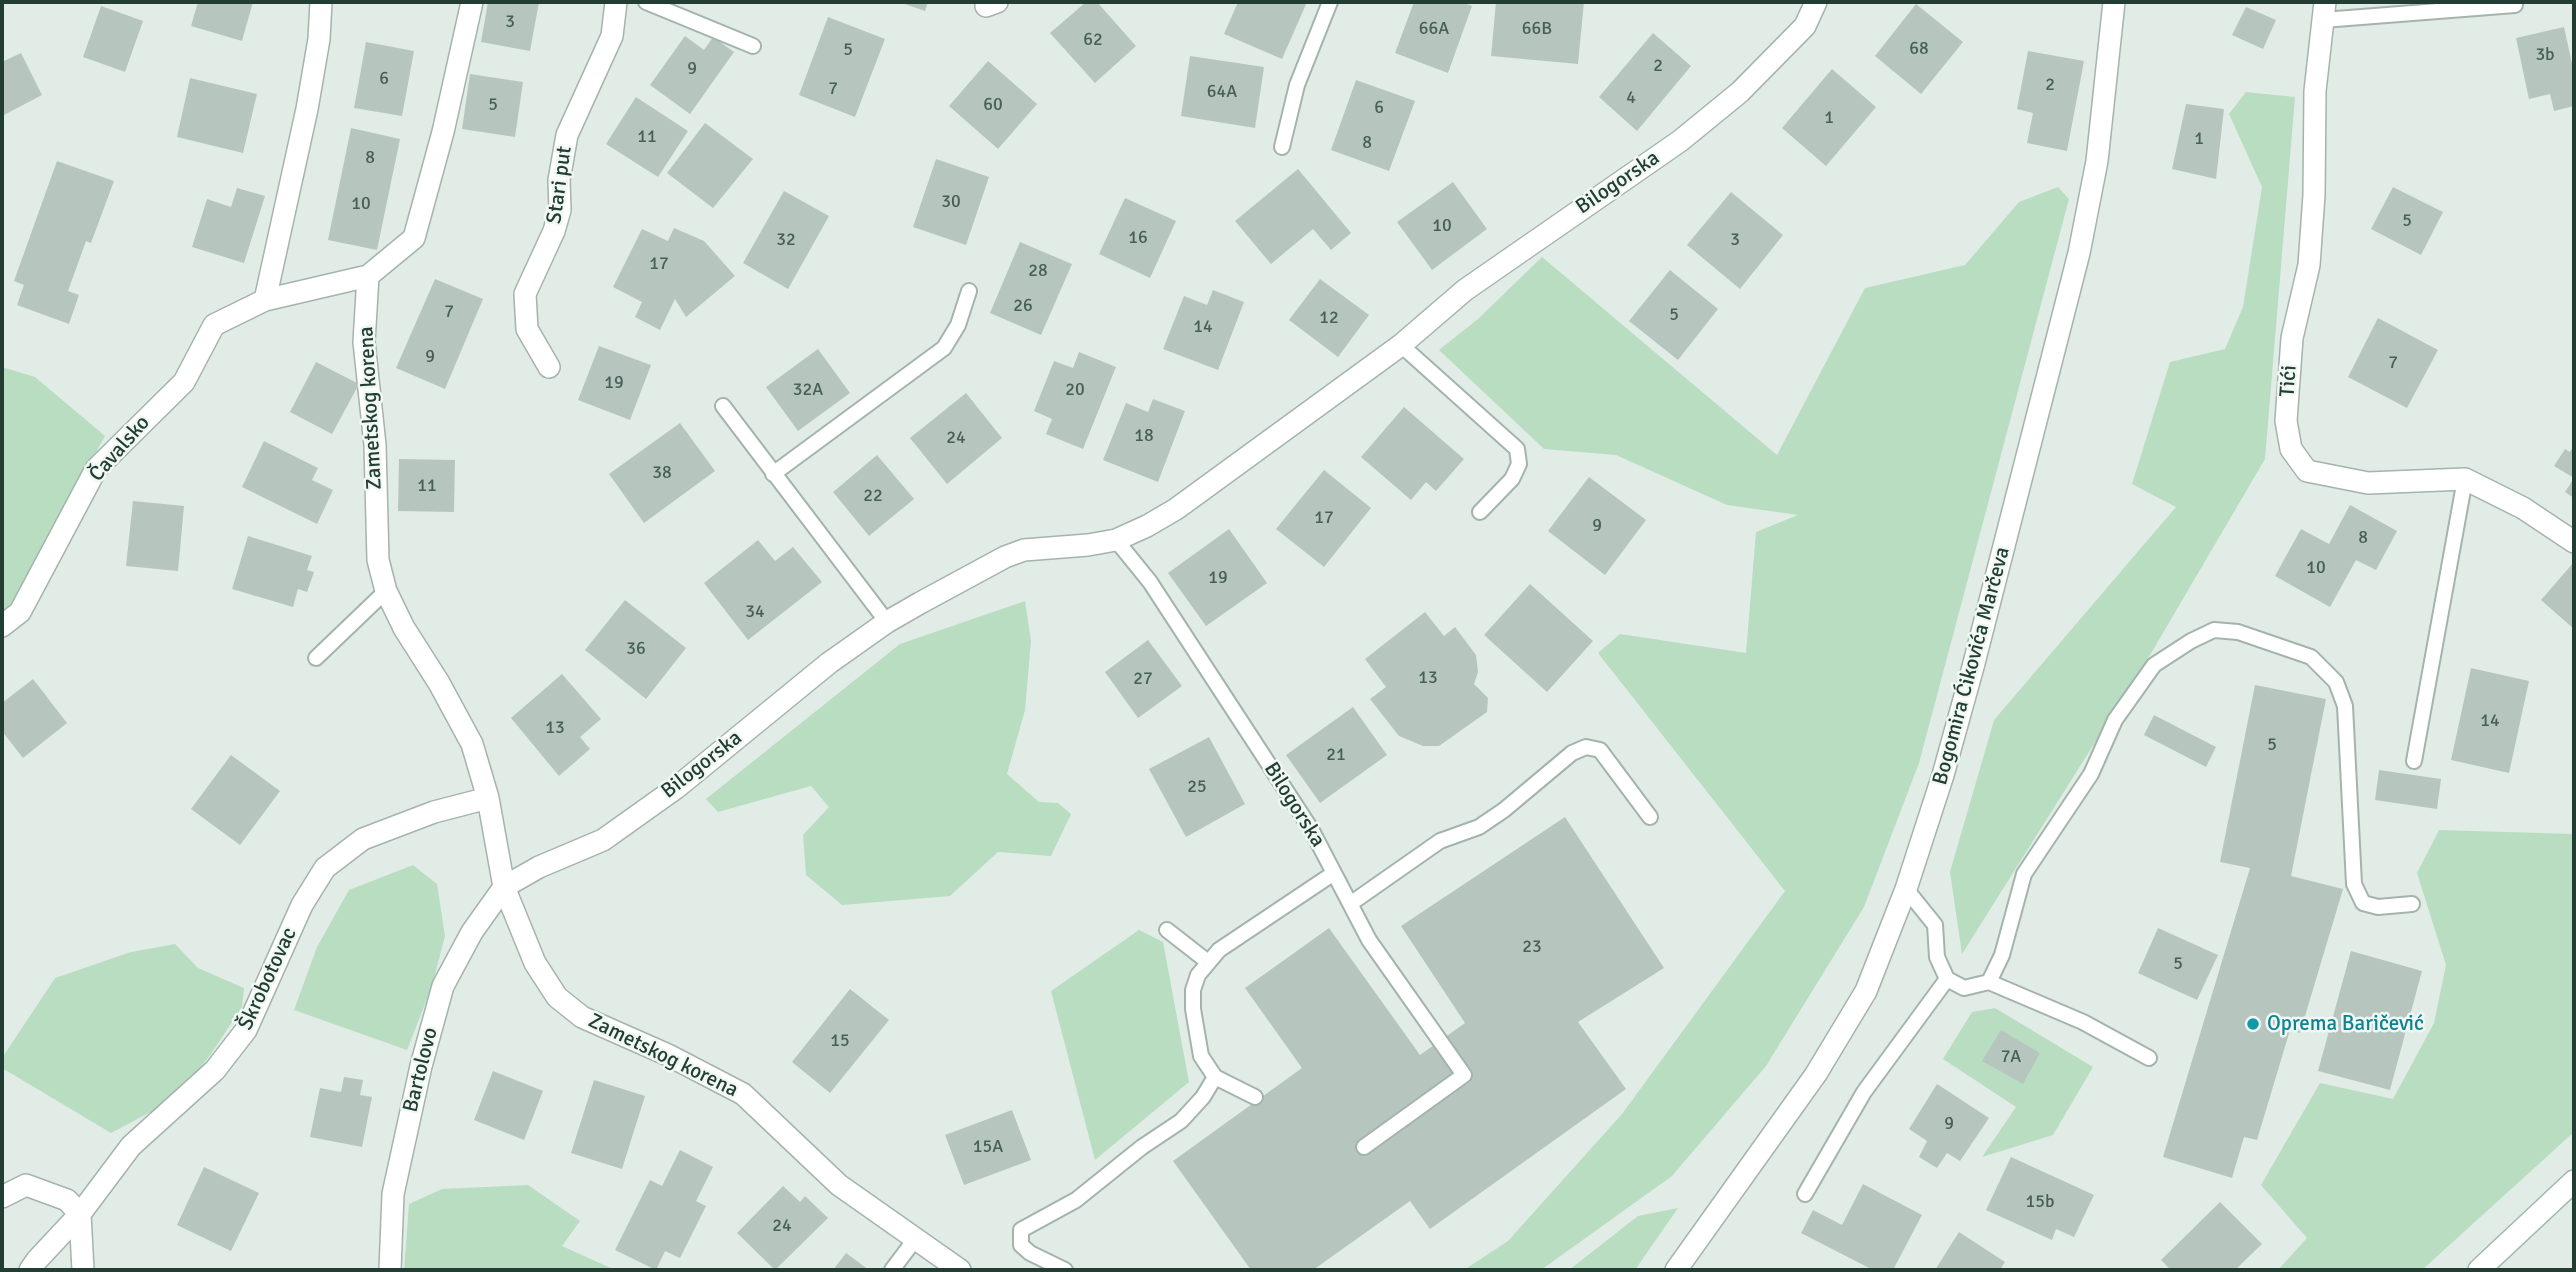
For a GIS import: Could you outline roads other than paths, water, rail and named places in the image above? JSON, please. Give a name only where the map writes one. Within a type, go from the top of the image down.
[{"type":"street","points":[[265,300],[307,108],[319,39],[321,2]]},
{"type":"street","points":[[368,276],[414,238],[443,132],[472,2]]},
{"type":"street","name":"Stari put","points":[[549,367],[527,329],[525,294],[554,231],[560,210],[559,180],[567,135],[612,36],[616,2]]},
{"type":"street","name":"Bilogorska","points":[[504,887],[539,867],[603,840],[677,788],[829,663],[887,622],[1005,557],[1024,550],[1116,540],[1176,509],[1401,345],[1465,290],[1680,141],[1740,92],[1805,26],[1816,2]]},
{"type":"street","name":"Bogomira Ćikovića Marčeva","points":[[1676,1270],[1816,1074],[1866,991],[1906,889],[1943,775],[1973,667],[2079,253],[2097,161],[2114,2]]},
{"type":"street","name":"Tići","points":[[2324,11],[2315,91],[2314,195],[2309,265],[2292,338],[2286,421],[2291,449],[2307,471],[2368,482],[2465,478],[2523,508],[2574,542]]},
{"type":"street","name":"Čavalsko","points":[[2,626],[20,612],[96,469],[184,382],[214,325],[265,300],[368,276]]},
{"type":"street","name":"Zametskog korena","points":[[368,276],[364,342],[374,445],[378,560],[386,591],[404,628],[439,683],[472,744],[488,798],[504,887],[535,963],[556,997],[582,1017],[668,1055],[743,1094],[839,1185],[960,1270]]},
{"type":"street","name":"Škrobotovac","points":[[30,1270],[80,1214],[131,1146],[215,1070],[246,1030],[302,905],[325,868],[363,839],[434,812],[488,798]]},
{"type":"street","name":"Bartolovo","points":[[390,1270],[393,1194],[421,1066],[443,986],[472,932],[504,887]]},
{"type":"street","points":[[2479,1270],[2574,1181]]},
{"type":"street","points":[[2,1197],[26,1185],[67,1200],[80,1214],[83,1270]]},
{"type":"lane","points":[[646,2],[753,46]]},
{"type":"lane","points":[[1282,147],[1297,85],[1330,2]]},
{"type":"lane","points":[[2324,11],[2515,5]]},
{"type":"lane","points":[[773,474],[944,348],[958,325],[969,291]]},
{"type":"lane","points":[[1401,345],[1517,449],[1519,464],[1512,479],[1480,512]]},
{"type":"lane","points":[[723,406],[887,622]]},
{"type":"lane","points":[[2414,761],[2465,478]]},
{"type":"lane","name":"Bilogorska","points":[[1116,540],[1150,582],[1202,661],[1311,829],[1369,940],[1464,1075],[1364,1147]]},
{"type":"lane","points":[[316,658],[386,591]]},
{"type":"lane","points":[[1989,982],[2002,955],[2024,874],[2091,774],[2115,720],[2154,665],[2214,630],[2238,632],[2311,657],[2336,682],[2345,706],[2354,884],[2362,903],[2378,907],[2412,904]]},
{"type":"lane","points":[[1350,904],[1440,841],[1479,827],[1504,810],[1572,753],[1586,747],[1600,750],[1607,757],[1650,817]]},
{"type":"lane","points":[[1255,1097],[1215,1077],[1201,1056],[1193,1009],[1193,990],[1198,975],[1219,950],[1334,873]]},
{"type":"lane","points":[[1906,889],[1935,925],[1937,957],[1947,979],[1964,988],[1989,982],[2083,1022],[2149,1058]]},
{"type":"lane","points":[[1167,930],[1208,962]]},
{"type":"lane","points":[[1805,1194],[1864,1092],[1947,979]]},
{"type":"lane","points":[[1065,1270],[1030,1253],[1021,1245],[1021,1230],[1076,1200],[1142,1147],[1181,1121],[1203,1097],[1215,1077]]},
{"type":"lane","points":[[892,1270],[916,1238]]},
{"type":"place","name":"Oprema Baričević","points":[[2253,1024]]}]
